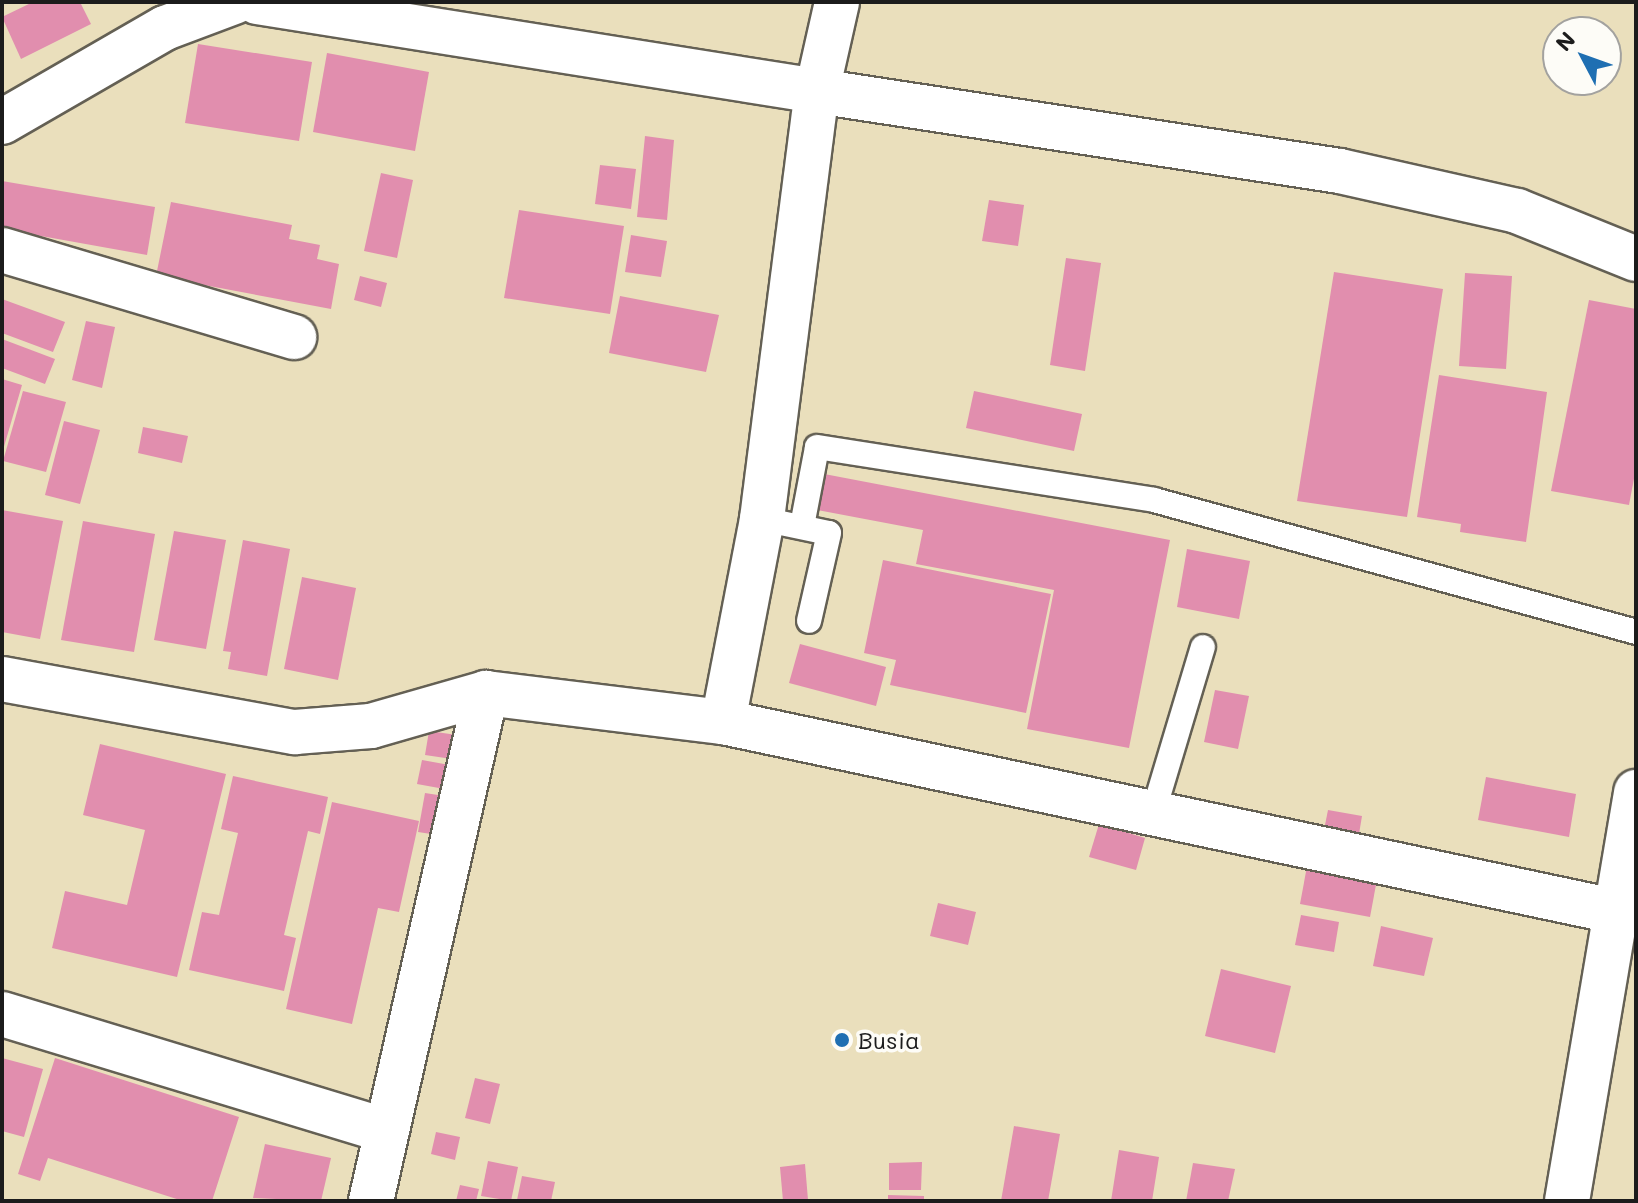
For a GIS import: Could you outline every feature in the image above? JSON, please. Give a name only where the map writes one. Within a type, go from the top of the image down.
[{"type":"street","points":[[2,122],[165,28],[234,2]]},
{"type":"street","points":[[257,2],[1340,171],[1517,211],[1636,259]]},
{"type":"street","points":[[723,722],[782,522],[817,91],[837,2]]},
{"type":"street","points":[[2,250],[294,337]]},
{"type":"street","points":[[2,679],[295,732],[371,726],[486,693],[723,722],[1154,810],[1614,911]]},
{"type":"street","points":[[371,1201],[486,693]]},
{"type":"street","points":[[1567,1201],[1636,792]]},
{"type":"street","points":[[2,1014],[387,1131]]},
{"type":"lane","points":[[809,621],[829,533],[782,522],[817,447],[1154,500],[1636,632]]},
{"type":"lane","points":[[1154,810],[1203,647]]},
{"type":"building","points":[[33,2],[80,2],[91,24],[21,59],[2,17]]},
{"type":"building","points":[[198,44],[312,62],[299,141],[185,123]]},
{"type":"building","points":[[327,53],[429,72],[415,151],[313,132]]},
{"type":"building","points":[[645,136],[674,140],[667,220],[637,217]]},
{"type":"building","points":[[600,165],[636,169],[631,209],[595,204]]},
{"type":"building","points":[[381,173],[413,180],[397,258],[364,251]]},
{"type":"building","points":[[2,181],[155,207],[147,255],[2,229]]},
{"type":"building","points":[[989,200],[1024,205],[1018,246],[982,241]]},
{"type":"building","points":[[171,202],[292,225],[289,239],[320,245],[317,259],[339,264],[331,309],[156,276]]},
{"type":"building","points":[[519,210],[624,226],[610,314],[504,298]]},
{"type":"building","points":[[631,235],[667,241],[661,277],[625,272]]},
{"type":"building","points":[[1066,258],[1101,263],[1085,371],[1050,365]]},
{"type":"building","points":[[1334,272],[1443,289],[1407,517],[1297,501]]},
{"type":"building","points":[[1465,273],[1512,276],[1506,369],[1459,366]]},
{"type":"building","points":[[360,276],[387,283],[381,307],[354,300]]},
{"type":"building","points":[[620,296],[719,315],[706,372],[609,353]]},
{"type":"building","points":[[2,299],[65,322],[53,352],[2,333]]},
{"type":"building","points":[[1589,300],[1636,309],[1636,468],[1629,505],[1551,491]]},
{"type":"building","points":[[86,321],[115,327],[102,388],[72,380]]},
{"type":"building","points":[[2,339],[55,359],[45,384],[2,368]]},
{"type":"building","points":[[1439,375],[1547,392],[1526,542],[1460,532],[1461,524],[1417,517]]},
{"type":"building","points":[[2,379],[22,385],[3,450],[2,450]]},
{"type":"building","points":[[23,391],[66,402],[46,472],[3,461]]},
{"type":"building","points":[[974,391],[1082,414],[1074,451],[966,428]]},
{"type":"building","points":[[64,421],[100,430],[80,504],[45,495]]},
{"type":"building","points":[[143,427],[188,436],[182,463],[138,453]]},
{"type":"building","points":[[819,473],[1170,540],[1129,748],[1027,729],[1054,590],[916,564],[923,530],[812,509]]},
{"type":"building","points":[[2,510],[63,521],[40,639],[2,632]]},
{"type":"building","points":[[83,521],[155,534],[134,652],[61,640]]},
{"type":"building","points":[[174,531],[226,540],[206,649],[154,640]]},
{"type":"building","points":[[243,540],[290,549],[267,676],[228,669],[231,652],[223,651]]},
{"type":"building","points":[[1187,549],[1250,561],[1239,619],[1177,607]]},
{"type":"building","points":[[883,560],[1051,594],[1026,713],[890,685],[896,660],[864,653]]},
{"type":"building","points":[[302,577],[356,588],[338,680],[284,669]]},
{"type":"building","points":[[800,644],[886,667],[876,706],[789,683]]},
{"type":"building","points":[[1215,690],[1249,696],[1238,749],[1204,742]]},
{"type":"building","points":[[429,731],[457,735],[452,759],[425,755]]},
{"type":"building","points":[[100,744],[226,774],[177,977],[52,948],[65,891],[127,905],[145,830],[83,815]]},
{"type":"building","points":[[422,760],[455,766],[450,790],[417,784]]},
{"type":"building","points":[[233,776],[328,797],[320,834],[308,831],[284,935],[296,938],[284,991],[189,970],[202,912],[219,915],[238,833],[221,829]]},
{"type":"building","points":[[1486,777],[1576,794],[1569,837],[1478,820]]},
{"type":"building","points":[[425,793],[451,797],[444,836],[418,832]]},
{"type":"building","points":[[332,802],[419,821],[399,912],[378,908],[352,1024],[286,1009]]},
{"type":"building","points":[[1328,810],[1362,816],[1357,846],[1322,840]]},
{"type":"building","points":[[1099,824],[1145,838],[1136,870],[1089,857]]},
{"type":"building","points":[[1308,861],[1378,874],[1370,917],[1300,904]]},
{"type":"building","points":[[938,903],[976,912],[968,945],[930,936]]},
{"type":"building","points":[[1301,915],[1339,922],[1334,952],[1295,945]]},
{"type":"building","points":[[1381,926],[1433,938],[1424,976],[1373,966]]},
{"type":"building","points":[[1221,969],[1291,986],[1275,1053],[1205,1036]]},
{"type":"building","points":[[2,1058],[43,1069],[24,1137],[2,1131]]},
{"type":"building","points":[[55,1058],[239,1117],[212,1201],[183,1201],[48,1158],[40,1181],[18,1174]]},
{"type":"building","points":[[475,1078],[500,1084],[490,1124],[465,1118]]},
{"type":"building","points":[[1014,1126],[1060,1134],[1048,1201],[1001,1201]]},
{"type":"building","points":[[436,1132],[460,1137],[455,1160],[431,1154]]},
{"type":"building","points":[[265,1144],[331,1158],[321,1201],[253,1198]]},
{"type":"building","points":[[1119,1150],[1159,1157],[1152,1201],[1111,1201]]},
{"type":"building","points":[[488,1161],[518,1167],[511,1201],[481,1196]]},
{"type":"building","points":[[922,1162],[921,1190],[889,1190],[889,1163]]},
{"type":"building","points":[[1193,1163],[1235,1169],[1228,1201],[1186,1201]]},
{"type":"building","points":[[805,1164],[808,1200],[783,1201],[780,1167]]},
{"type":"building","points":[[522,1176],[555,1182],[551,1201],[517,1200]]},
{"type":"building","points":[[460,1185],[479,1189],[476,1201],[456,1201]]},
{"type":"building","points":[[888,1195],[924,1196],[924,1201],[888,1201]]},
{"type":"place","name":"Busia","points":[[842,1040]]}]
